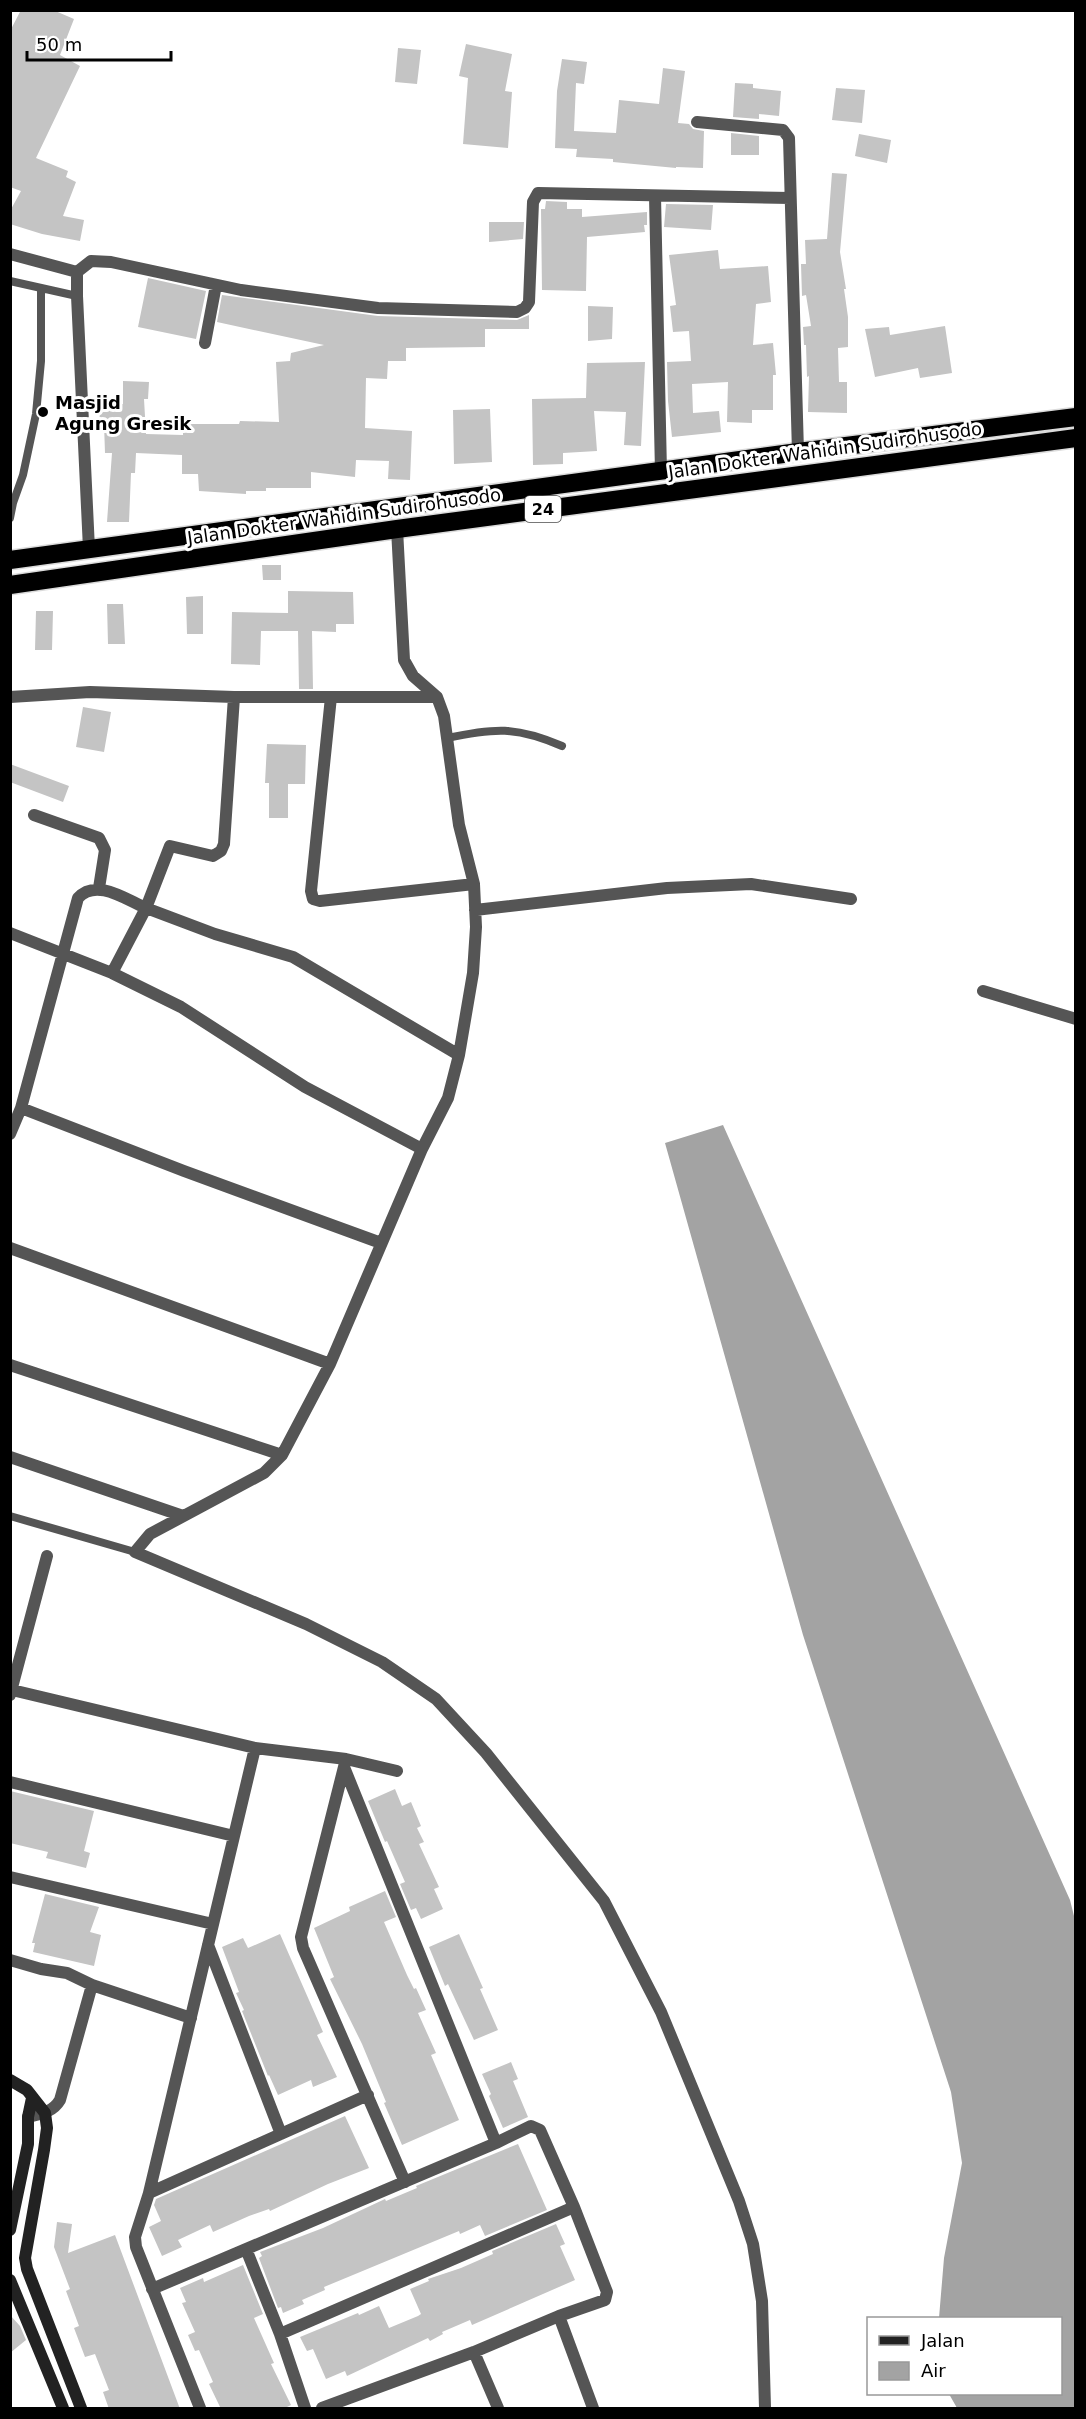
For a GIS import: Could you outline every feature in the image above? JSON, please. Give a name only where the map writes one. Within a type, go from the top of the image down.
[{"type":"highway","name":"Jalan Dokter Wahidin Sudirohusodo","points":[[11,558],[1076,417]]},
{"type":"highway","name":"Jalan Dokter Wahidin Sudirohusodo","points":[[10,585],[397,529],[1076,438]]},
{"type":"street","points":[[697,122],[783,130],[789,138],[798,452]]},
{"type":"street","points":[[77,272],[91,261],[102,260],[216,285],[378,308],[517,312],[525,308],[529,302],[533,202],[535,196],[542,192],[790,198]]},
{"type":"street","points":[[656,196],[661,472]]},
{"type":"street","points":[[10,254],[77,272]]},
{"type":"street","points":[[77,272],[89,549]]},
{"type":"street","points":[[205,343],[216,285]]},
{"type":"street","points":[[397,529],[404,660],[413,676],[437,696],[444,716],[459,825],[474,884],[473,973],[459,1055],[448,1098],[422,1149],[330,1364],[282,1455],[264,1473],[150,1534],[135,1552],[316,1629],[382,1662],[436,1699],[486,1753],[604,1901],[661,2012],[739,2201],[753,2244],[762,2301],[765,2409]]},
{"type":"street","points":[[10,697],[90,692],[234,697],[437,696]]},
{"type":"street","points":[[112,973],[146,908],[170,846],[213,856],[221,852],[224,844],[234,697]]},
{"type":"street","points":[[331,697],[311,891],[313,899],[320,901],[474,884]]},
{"type":"street","points":[[34,815],[99,838],[105,850],[99,888]]},
{"type":"street","points":[[475,910],[667,888],[751,884],[851,899]]},
{"type":"street","points":[[10,1134],[21,1108],[78,898],[84,891],[99,888],[215,934],[293,957],[459,1055]]},
{"type":"street","points":[[10,933],[112,973],[181,1007],[305,1087],[422,1149]]},
{"type":"street","points":[[983,991],[1076,1019]]},
{"type":"street","points":[[21,1108],[183,1171],[381,1243]]},
{"type":"street","points":[[10,1248],[330,1364]]},
{"type":"street","points":[[10,1365],[282,1455]]},
{"type":"street","points":[[10,1457],[183,1516]]},
{"type":"street","points":[[47,1556],[11,1693],[255,1748],[397,1771]]},
{"type":"street","points":[[200,2409],[135,2242],[149,2193],[255,1748]]},
{"type":"street","points":[[345,1763],[301,1937],[303,1948],[405,2182]]},
{"type":"street","points":[[345,1763],[496,2143]]},
{"type":"street","points":[[10,1782],[234,1836]]},
{"type":"street","points":[[10,1877],[213,1924]]},
{"type":"street","points":[[208,1945],[281,2134]]},
{"type":"street","points":[[10,1960],[41,1969],[68,1973],[92,1985],[191,2019]]},
{"type":"street","points":[[28,2117],[45,2113],[60,2100],[92,1985]]},
{"type":"street","points":[[10,2080],[27,2090],[45,2113],[47,2128],[26,2258],[27,2269],[81,2409]]},
{"type":"street","points":[[149,2193],[368,2096]]},
{"type":"street","points":[[10,2230],[28,2144],[28,2117],[32,2098]]},
{"type":"street","points":[[152,2289],[531,2126],[540,2130],[574,2206],[607,2297],[605,2300],[322,2409]]},
{"type":"street","points":[[280,2334],[574,2206]]},
{"type":"street","points":[[246,2249],[280,2334],[305,2409]]},
{"type":"street","points":[[10,2280],[63,2409]]},
{"type":"street","points":[[559,2316],[593,2409]]},
{"type":"street","points":[[474,2352],[498,2409]]},
{"type":"lane","points":[[10,281],[77,297]]},
{"type":"lane","points":[[10,518],[23,475],[36,414],[40,361],[41,288]]},
{"type":"lane","points":[[447,738],[472,733],[523,731],[562,746]]},
{"type":"lane","points":[[10,1516],[135,1552]]},
{"type":"water","points":[[723,1125],[1070,1900],[1076,1924],[1075,2408],[957,2408],[950,2395],[1062,2395],[1062,2317],[939,2317],[944,2258],[962,2163],[951,2092],[803,1635],[665,1143]]},
{"type":"building","points":[[21,10],[53,10],[74,19],[60,55],[80,66],[36,158],[68,171],[66,177],[76,182],[63,216],[84,220],[80,241],[42,234],[10,224],[10,211],[21,191],[10,187],[10,31]]},
{"type":"building","points":[[466,44],[512,54],[505,91],[512,92],[508,148],[463,144],[468,78],[459,76]]},
{"type":"building","points":[[398,48],[421,50],[417,84],[395,82]]},
{"type":"building","points":[[562,59],[587,62],[584,84],[576,83],[574,131],[616,133],[619,100],[659,104],[663,68],[685,71],[678,123],[689,124],[693,129],[704,131],[703,168],[676,168],[613,162],[613,159],[576,157],[577,149],[555,148],[557,91]]},
{"type":"building","points":[[735,83],[753,84],[753,88],[781,91],[779,116],[759,114],[759,119],[733,117]]},
{"type":"building","points":[[836,88],[865,90],[862,123],[832,120]]},
{"type":"building","points":[[731,133],[759,136],[759,155],[731,155]]},
{"type":"building","points":[[859,134],[891,140],[887,163],[855,156]]},
{"type":"building","points":[[832,173],[847,174],[840,252],[846,289],[844,289],[848,317],[848,347],[838,348],[839,382],[847,382],[847,413],[808,412],[809,376],[807,377],[803,327],[811,326],[806,295],[802,296],[801,264],[806,264],[805,240],[827,239]]},
{"type":"building","points":[[546,201],[567,202],[567,209],[582,209],[582,217],[647,212],[647,225],[644,225],[645,232],[587,237],[586,291],[542,290],[541,209],[545,209]]},
{"type":"building","points":[[666,204],[713,205],[711,230],[664,227]]},
{"type":"building","points":[[489,222],[524,222],[523,239],[489,242]]},
{"type":"building","points":[[718,250],[720,269],[768,266],[771,302],[756,304],[753,345],[773,343],[776,375],[773,375],[773,410],[752,410],[752,423],[727,422],[728,382],[692,384],[693,413],[719,411],[721,432],[672,437],[667,362],[691,361],[689,331],[673,332],[670,306],[676,305],[669,255]]},
{"type":"building","points":[[148,278],[206,291],[196,339],[138,327]]},
{"type":"building","points":[[222,295],[378,316],[517,320],[529,315],[529,329],[485,329],[485,347],[406,348],[406,361],[388,361],[387,379],[366,378],[365,428],[412,431],[410,480],[388,479],[389,461],[356,460],[355,477],[311,472],[311,488],[266,488],[266,491],[246,491],[246,494],[199,491],[198,474],[182,474],[182,455],[136,453],[135,473],[131,473],[129,522],[107,522],[112,453],[105,453],[104,424],[100,424],[99,405],[123,404],[123,381],[149,382],[148,399],[144,399],[146,434],[183,435],[183,424],[239,424],[240,421],[279,422],[276,362],[290,361],[291,353],[324,345],[217,322]]},
{"type":"building","points":[[588,306],[613,307],[612,339],[588,341]]},
{"type":"building","points":[[945,326],[952,373],[920,378],[918,368],[875,377],[865,329],[889,327],[890,335]]},
{"type":"building","points":[[645,362],[641,446],[624,445],[626,412],[594,411],[597,451],[563,453],[563,464],[533,465],[532,399],[586,398],[587,363]]},
{"type":"building","points":[[490,409],[492,462],[454,464],[453,410]]},
{"type":"building","points":[[262,565],[281,565],[281,580],[263,580]]},
{"type":"building","points":[[288,591],[353,592],[354,624],[336,624],[336,632],[312,631],[313,689],[299,689],[298,631],[261,631],[260,665],[231,664],[232,612],[288,613]]},
{"type":"building","points":[[203,596],[203,634],[187,634],[186,597]]},
{"type":"building","points":[[107,604],[123,604],[125,644],[108,644]]},
{"type":"building","points":[[36,611],[53,611],[52,650],[35,650]]},
{"type":"building","points":[[83,707],[111,712],[104,752],[76,747]]},
{"type":"building","points":[[267,744],[306,745],[305,784],[288,784],[288,818],[269,818],[269,783],[265,783]]},
{"type":"building","points":[[10,764],[69,786],[63,802],[10,782]]},
{"type":"building","points":[[395,1789],[402,1806],[411,1802],[421,1826],[417,1828],[424,1842],[419,1844],[439,1887],[434,1889],[443,1909],[421,1919],[416,1908],[411,1910],[400,1884],[405,1882],[368,1801]]},
{"type":"building","points":[[10,1791],[94,1811],[84,1851],[90,1853],[86,1868],[46,1858],[48,1852],[10,1843]]},
{"type":"building","points":[[385,1891],[396,1917],[384,1922],[407,1975],[426,2010],[418,2013],[436,2053],[431,2055],[459,2120],[402,2145],[362,2044],[330,1979],[334,1977],[314,1928],[350,1911],[349,1907]]},
{"type":"building","points":[[45,1894],[99,1907],[90,1932],[101,1935],[94,1966],[33,1952],[35,1943],[32,1943]]},
{"type":"building","points":[[280,1934],[323,2032],[317,2035],[337,2077],[313,2087],[311,2080],[278,2095],[242,2011],[244,2010],[236,1993],[239,1992],[222,1947],[243,1938],[248,1948]]},
{"type":"building","points":[[459,1934],[483,1988],[480,1989],[498,2030],[474,2040],[448,1984],[445,1986],[429,1947]]},
{"type":"building","points":[[511,2062],[518,2079],[513,2081],[528,2117],[503,2128],[482,2074]]},
{"type":"building","points":[[345,2116],[369,2168],[270,2211],[269,2209],[249,2216],[213,2232],[210,2225],[178,2240],[182,2247],[162,2256],[149,2227],[161,2221],[154,2205],[156,2199]]},
{"type":"building","points":[[518,2144],[547,2210],[485,2236],[480,2225],[460,2234],[459,2231],[324,2287],[325,2290],[302,2300],[304,2304],[283,2313],[281,2307],[278,2308],[259,2258],[262,2256],[260,2252],[323,2228],[385,2199],[386,2201],[417,2188],[416,2186]]},
{"type":"building","points":[[57,2222],[72,2224],[68,2253],[115,2235],[180,2409],[109,2409],[103,2392],[109,2390],[95,2354],[85,2357],[74,2328],[79,2326],[66,2291],[70,2289],[54,2247]]},
{"type":"building","points":[[556,2224],[565,2244],[560,2246],[575,2280],[472,2325],[470,2320],[442,2332],[443,2334],[430,2341],[428,2338],[347,2376],[345,2371],[326,2379],[313,2349],[307,2351],[300,2337],[379,2306],[389,2328],[418,2316],[421,2314],[410,2289],[429,2281],[428,2279],[461,2268],[493,2254],[492,2251]]},
{"type":"building","points":[[243,2265],[263,2314],[254,2318],[274,2363],[271,2364],[291,2405],[283,2409],[221,2409],[209,2384],[213,2382],[199,2350],[195,2351],[188,2335],[195,2332],[182,2303],[186,2302],[180,2288],[203,2278],[204,2282]]},
{"type":"building","points":[[10,2315],[20,2326],[26,2340],[10,2353]]},
{"type":"place","name":"Masjid Agung Gresik","points":[[43,412]]}]
